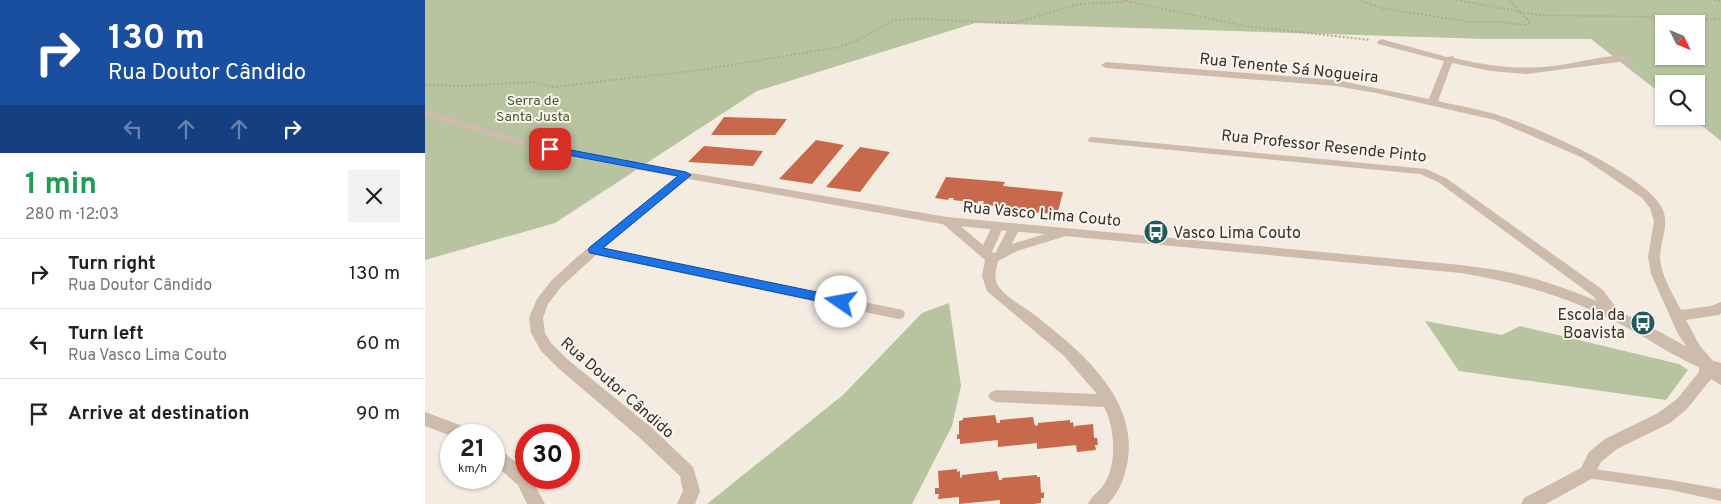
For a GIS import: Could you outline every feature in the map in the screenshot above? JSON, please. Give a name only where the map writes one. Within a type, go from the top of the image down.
[{"type":"street","points":[[1381,42],[1488,67],[1527,71],[1626,58]]},
{"type":"street","points":[[1432,102],[1450,58]]},
{"type":"street","name":"Rua Tenente Sá Nogueira","points":[[1106,65],[1336,83],[1376,90],[1498,118],[1587,156],[1646,196],[1656,207],[1660,221],[1654,257],[1657,274],[1687,339],[1713,367]]},
{"type":"street","name":"Rua Vasco Lima Couto","points":[[425,113],[533,146],[686,175],[947,220],[1461,269],[1529,282],[1571,296],[1615,316],[1713,367]]},
{"type":"street","name":"Rua Professor Resende Pinto","points":[[1093,140],[1422,170],[1442,180],[1598,293],[1615,316]]},
{"type":"street","name":"Rua Doutor Cândido","points":[[686,175],[594,250],[556,284],[542,302],[536,318],[538,333],[546,347],[562,363],[646,433],[687,472],[692,492],[686,504]]},
{"type":"street","points":[[947,220],[993,255]]},
{"type":"street","points":[[997,225],[988,276],[992,288],[1068,352],[1100,385],[1119,419],[1123,448],[1113,484],[1097,504]]},
{"type":"street","points":[[993,255],[1014,227]]},
{"type":"street","points":[[993,255],[1065,232]]},
{"type":"street","points":[[594,250],[898,314]]},
{"type":"street","points":[[1571,296],[1578,293],[1581,287],[1577,279]]},
{"type":"street","points":[[1677,316],[1714,311],[1721,307]]},
{"type":"street","points":[[1530,504],[1587,473],[1595,457],[1611,444],[1664,418],[1682,404],[1713,367],[1721,379]]},
{"type":"street","points":[[995,396],[1109,401]]},
{"type":"street","points":[[425,418],[440,424]]},
{"type":"street","points":[[505,464],[524,480],[535,504]]},
{"type":"lane","points":[[1587,473],[1671,485],[1721,495]]},
{"type":"path","points":[[1359,0],[1381,8],[1470,22],[1501,22],[1525,25],[1531,23],[1508,0]]},
{"type":"path","points":[[1456,0],[1522,13],[1669,20],[1720,19]]},
{"type":"path","points":[[1713,0],[1721,1]]},
{"type":"path","points":[[425,85],[464,86],[533,82],[553,86],[689,72],[840,47],[860,39],[893,20],[920,19],[1015,23],[1078,4],[1123,1],[1169,9],[1216,22],[1381,42]]},
{"type":"green space","name":"Serra de Santa Justa","points":[[425,0],[1721,0],[1721,141],[1701,125],[1705,125],[1705,75],[1655,75],[1655,89],[1591,39],[1486,39],[975,23],[757,91],[555,223],[425,260]]},
{"type":"green space","points":[[949,303],[961,386],[952,426],[912,504],[707,504],[843,395],[922,313]]},
{"type":"green space","points":[[1425,321],[1502,335],[1520,326],[1679,364],[1688,370],[1666,400],[1459,371]]},
{"type":"building","points":[[724,117],[787,119],[775,135],[711,135]]},
{"type":"building","points":[[816,140],[844,145],[812,184],[779,179]]},
{"type":"building","points":[[704,146],[763,151],[753,166],[688,162]]},
{"type":"building","points":[[860,147],[890,152],[860,192],[826,187]]},
{"type":"building","points":[[946,177],[1005,182],[1003,186],[1063,192],[1057,215],[1013,211],[1014,209],[994,209],[995,206],[983,204],[984,201],[978,201],[978,203],[953,200],[954,198],[949,198],[948,200],[935,198]]},
{"type":"building","points":[[995,415],[997,423],[1000,423],[1000,420],[1033,417],[1035,426],[1038,423],[1070,420],[1070,423],[1073,422],[1074,428],[1075,426],[1093,424],[1094,438],[1097,438],[1098,445],[1095,445],[1096,450],[1077,452],[1076,445],[1037,449],[1037,443],[998,447],[998,440],[960,444],[960,439],[957,439],[959,421],[963,420],[963,418]]},
{"type":"building","points":[[957,469],[957,472],[960,471],[960,478],[962,475],[997,471],[999,480],[1002,480],[1002,478],[1037,475],[1037,477],[1040,477],[1041,493],[1044,492],[1044,498],[1041,498],[1041,503],[1034,504],[1000,504],[1000,500],[959,504],[959,497],[938,499],[939,494],[935,494],[935,488],[939,488],[938,471]]},
{"type":"place","name":"Vasco Lima Couto","points":[[1156,232]]},
{"type":"place","name":"Escola da Boavista","points":[[1643,323]]},
{"type":"route","points":[[550,149],[686,175],[594,250],[841,302]]}]
